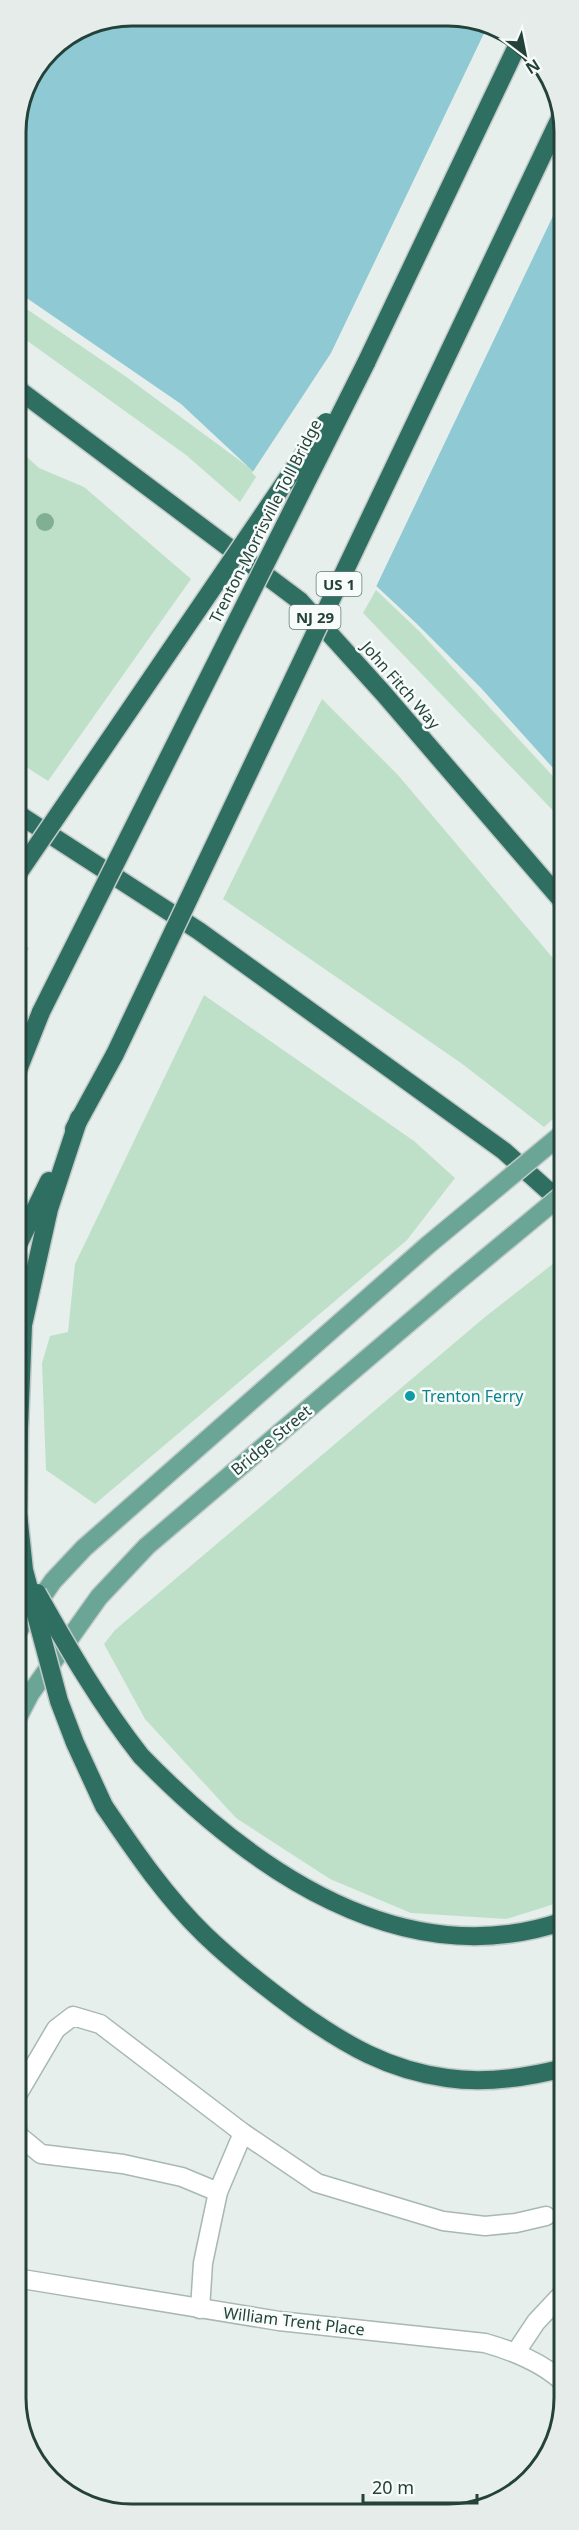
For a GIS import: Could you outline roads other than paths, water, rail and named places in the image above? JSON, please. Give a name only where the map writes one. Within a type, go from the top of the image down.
[{"type":"highway","name":"Trenton-Morrisville Toll Bridge","points":[[26,1050],[41,1012],[366,363],[515,50]]},
{"type":"highway","name":"US 1","points":[[26,1229],[80,1118],[115,1054],[554,131]]},
{"type":"highway","points":[[26,862],[366,363]]},
{"type":"highway","name":"John Fitch Way","points":[[26,395],[300,601],[384,694],[554,891]]},
{"type":"highway","points":[[26,819],[208,937],[504,1150],[554,1195]]},
{"type":"highway","points":[[26,1312],[49,1209],[80,1118]]},
{"type":"highway","points":[[26,1574],[85,1678],[141,1756],[206,1819],[272,1868],[344,1909],[401,1927],[446,1935],[504,1935],[553,1925]]},
{"type":"highway","points":[[26,1577],[59,1701],[75,1743],[104,1806],[148,1870],[203,1933],[251,1977],[342,2042],[393,2065],[447,2078],[488,2080],[529,2077],[553,2071]]},
{"type":"main road","points":[[26,1620],[53,1581],[84,1548],[428,1245],[554,1141]]},
{"type":"main road","name":"Bridge Street","points":[[26,1702],[99,1598],[147,1546],[554,1202]]},
{"type":"lane","points":[[26,2080],[56,2029],[73,2016],[100,2024],[243,2133],[317,2183],[443,2221],[485,2226],[516,2223],[546,2216]]},
{"type":"lane","points":[[200,2309],[203,2263],[218,2192],[243,2133]]},
{"type":"lane","points":[[26,2142],[41,2154],[123,2164],[170,2174],[218,2192]]},
{"type":"lane","name":"William Trent Place","points":[[26,2280],[279,2321],[485,2343],[516,2352],[553,2373]]},
{"type":"lane","points":[[516,2352],[536,2322],[553,2304]]},
{"type":"water","points":[[117,26],[455,26],[495,36],[518,52],[536,72],[543,84],[550,104],[554,131],[554,769],[481,688],[416,623],[181,404],[26,298],[26,117],[36,84],[56,56],[84,36]]},
{"type":"place","name":"Trenton Ferry","points":[[410,1396]]}]
